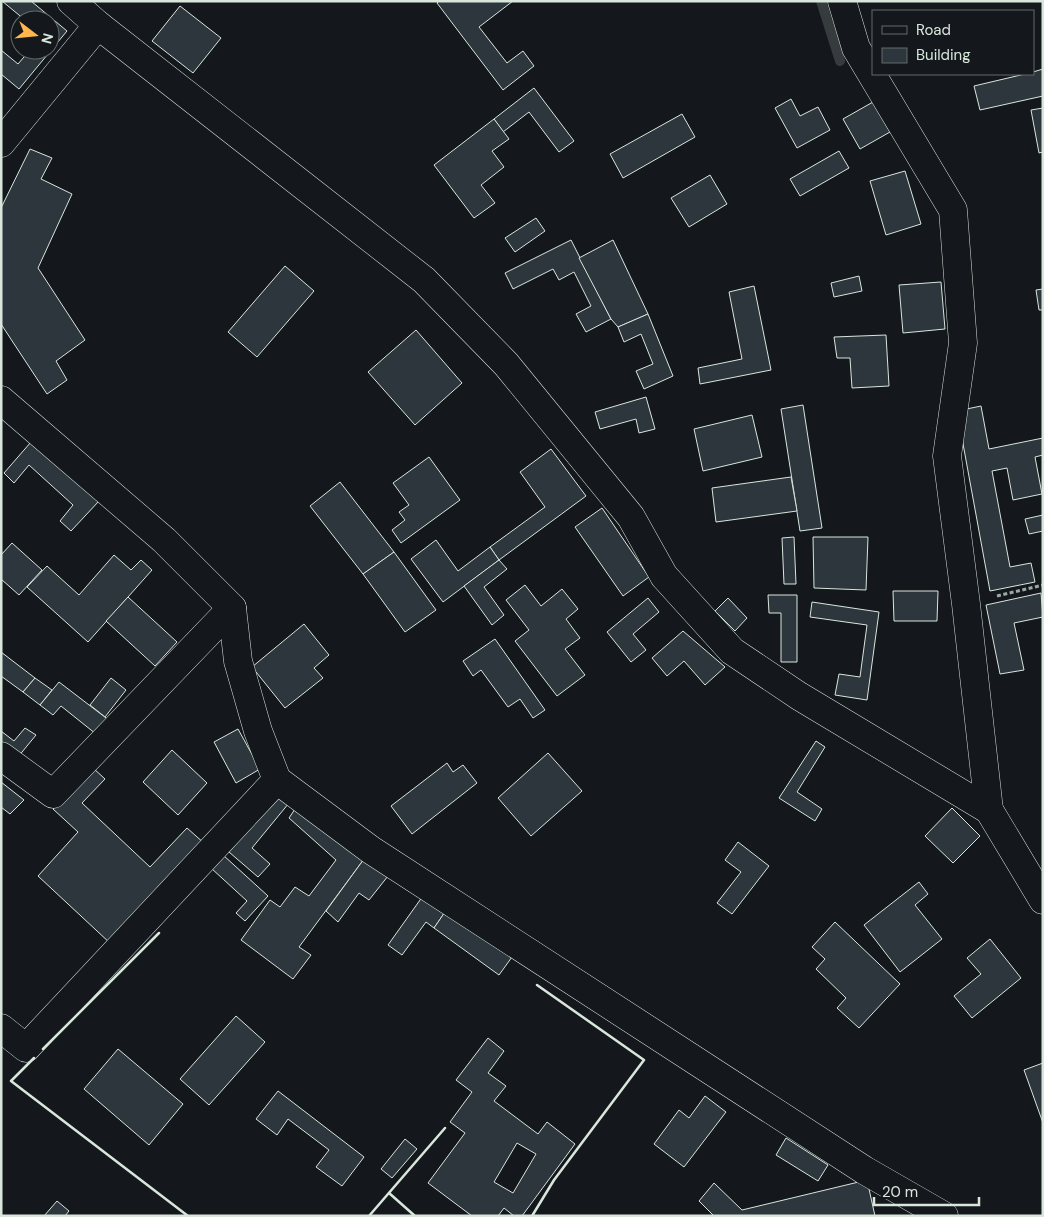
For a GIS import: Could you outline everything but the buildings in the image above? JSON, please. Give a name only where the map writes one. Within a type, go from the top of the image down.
[{"type":"street","points":[[71,1],[98,25],[424,280],[506,364],[631,517],[664,576],[732,651],[799,696],[989,810]]},
{"type":"street","points":[[842,1],[856,48],[872,75]]},
{"type":"street","points":[[1,143],[98,25]]},
{"type":"street","points":[[872,75],[953,210],[963,343],[947,456],[989,810],[1043,900]]},
{"type":"street","points":[[1,400],[164,540],[232,608],[238,661],[258,731],[277,780],[388,861],[864,1170],[944,1216]]},
{"type":"street","points":[[1,756],[53,794],[232,608]]},
{"type":"street","points":[[1,1028],[26,1048],[277,780]]},
{"type":"path","points":[[966,604],[1043,585]]},
{"type":"waterway","points":[[821,1],[840,61]]},
{"type":"wall","points":[[43,1049],[159,933]]},
{"type":"wall","points":[[532,1216],[554,1180],[644,1060],[537,985]]},
{"type":"wall","points":[[34,1058],[11,1081],[188,1216]]},
{"type":"wall","points":[[369,1216],[445,1128]]},
{"type":"wall","points":[[389,1193],[415,1216]]}]
